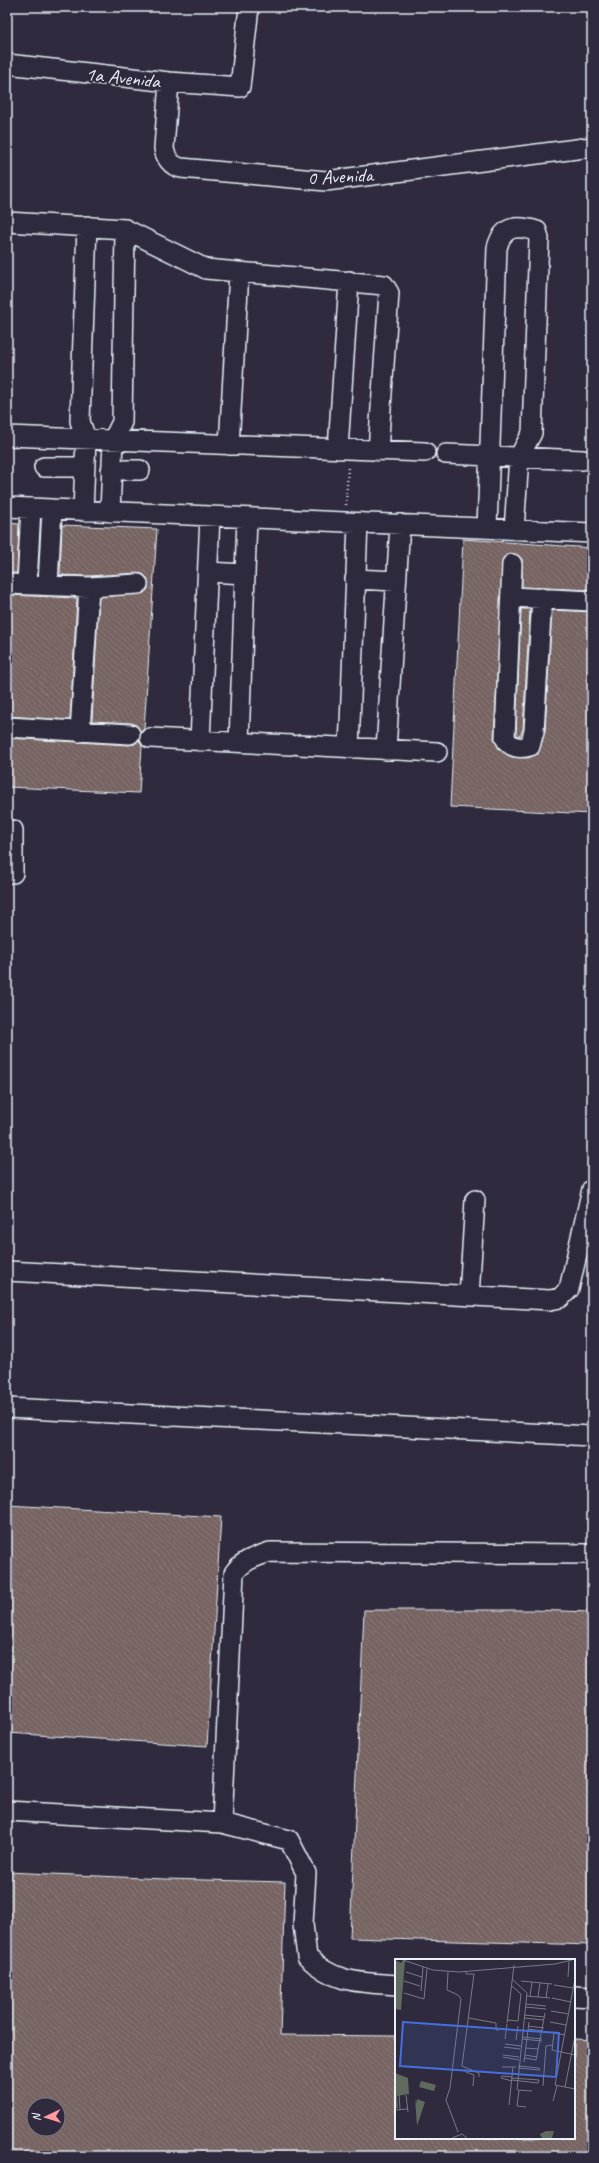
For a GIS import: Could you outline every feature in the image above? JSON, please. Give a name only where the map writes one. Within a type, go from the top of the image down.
[{"type":"street","name":"1a Avenida","points":[[7,64],[169,82],[240,87],[249,7]]},
{"type":"street","name":"0 Avenida","points":[[169,82],[164,152],[173,165],[181,168],[326,181],[592,147]]},
{"type":"street","points":[[7,222],[125,229],[196,265],[206,268],[384,285],[389,293],[378,451]]},
{"type":"street","points":[[83,511],[86,439],[80,422],[88,226]]},
{"type":"street","points":[[487,528],[491,456],[497,248],[499,238],[504,231],[512,228],[528,228],[537,231],[539,238],[532,433],[519,457],[514,530]]},
{"type":"street","points":[[110,512],[111,470],[114,440],[122,422],[125,229]]},
{"type":"street","points":[[229,445],[239,272]]},
{"type":"street","points":[[343,450],[349,281]]},
{"type":"street","points":[[7,436],[425,452]]},
{"type":"street","points":[[446,454],[583,460]]},
{"type":"street","points":[[44,467],[84,468]]},
{"type":"street","points":[[111,470],[140,470]]},
{"type":"street","points":[[7,507],[592,533]]},
{"type":"street","points":[[27,584],[31,508]]},
{"type":"street","points":[[48,584],[52,509]]},
{"type":"street","points":[[200,740],[210,516]]},
{"type":"street","points":[[239,742],[247,518]]},
{"type":"street","points":[[349,748],[356,579],[351,522]]},
{"type":"street","points":[[386,750],[400,524]]},
{"type":"street","points":[[512,564],[505,738],[507,743],[514,747],[523,748],[530,746],[534,731],[542,598]]},
{"type":"street","points":[[208,572],[245,574]]},
{"type":"street","points":[[356,579],[396,581]]},
{"type":"street","points":[[7,584],[48,584],[89,587],[138,584]]},
{"type":"street","points":[[80,732],[89,587]]},
{"type":"street","points":[[511,597],[592,600]]},
{"type":"street","points":[[7,727],[130,734]]},
{"type":"street","points":[[150,738],[437,752]]},
{"type":"street","points":[[7,873],[13,873],[13,830]]},
{"type":"street","points":[[7,1271],[550,1300],[560,1298],[569,1289],[584,1262],[592,1189]]},
{"type":"street","points":[[469,1296],[475,1200]]},
{"type":"street","points":[[7,1408],[592,1436]]},
{"type":"street","points":[[222,1823],[234,1573],[240,1565],[249,1559],[270,1552],[592,1554]]},
{"type":"street","points":[[7,1811],[222,1823],[289,1840],[306,1873],[303,1924],[307,1957],[318,1967],[348,1982],[395,1985]]},
{"type":"street","points":[[575,1996],[592,1997]]},
{"type":"path","points":[[343,450],[351,522]]},
{"type":"building","points":[[7,523],[19,524],[17,573],[7,573]]},
{"type":"building","points":[[62,525],[157,529],[144,729],[141,732],[136,725],[131,723],[92,721],[99,597],[144,593],[148,589],[147,578],[143,574],[137,573],[89,576],[60,575]]},
{"type":"building","points":[[463,539],[592,548],[592,590],[522,587],[522,559],[512,553],[503,558],[494,738],[499,749],[512,757],[528,758],[538,754],[545,732],[552,610],[592,612],[592,814],[450,807]]},
{"type":"building","points":[[7,595],[77,598],[70,720],[7,716]]},
{"type":"building","points":[[521,609],[530,609],[523,729],[520,736],[516,735]]},
{"type":"building","points":[[7,738],[129,745],[135,744],[139,740],[142,746],[139,793],[7,787]]},
{"type":"building","points":[[7,1505],[221,1517],[207,1746],[7,1733]]},
{"type":"building","points":[[364,1610],[532,1610],[592,1612],[592,1945],[350,1938]]},
{"type":"building","points":[[7,1872],[165,1879],[285,1882],[280,2035],[395,2036],[395,2139],[575,2139],[575,2039],[592,2040],[592,2156],[7,2156]]}]
